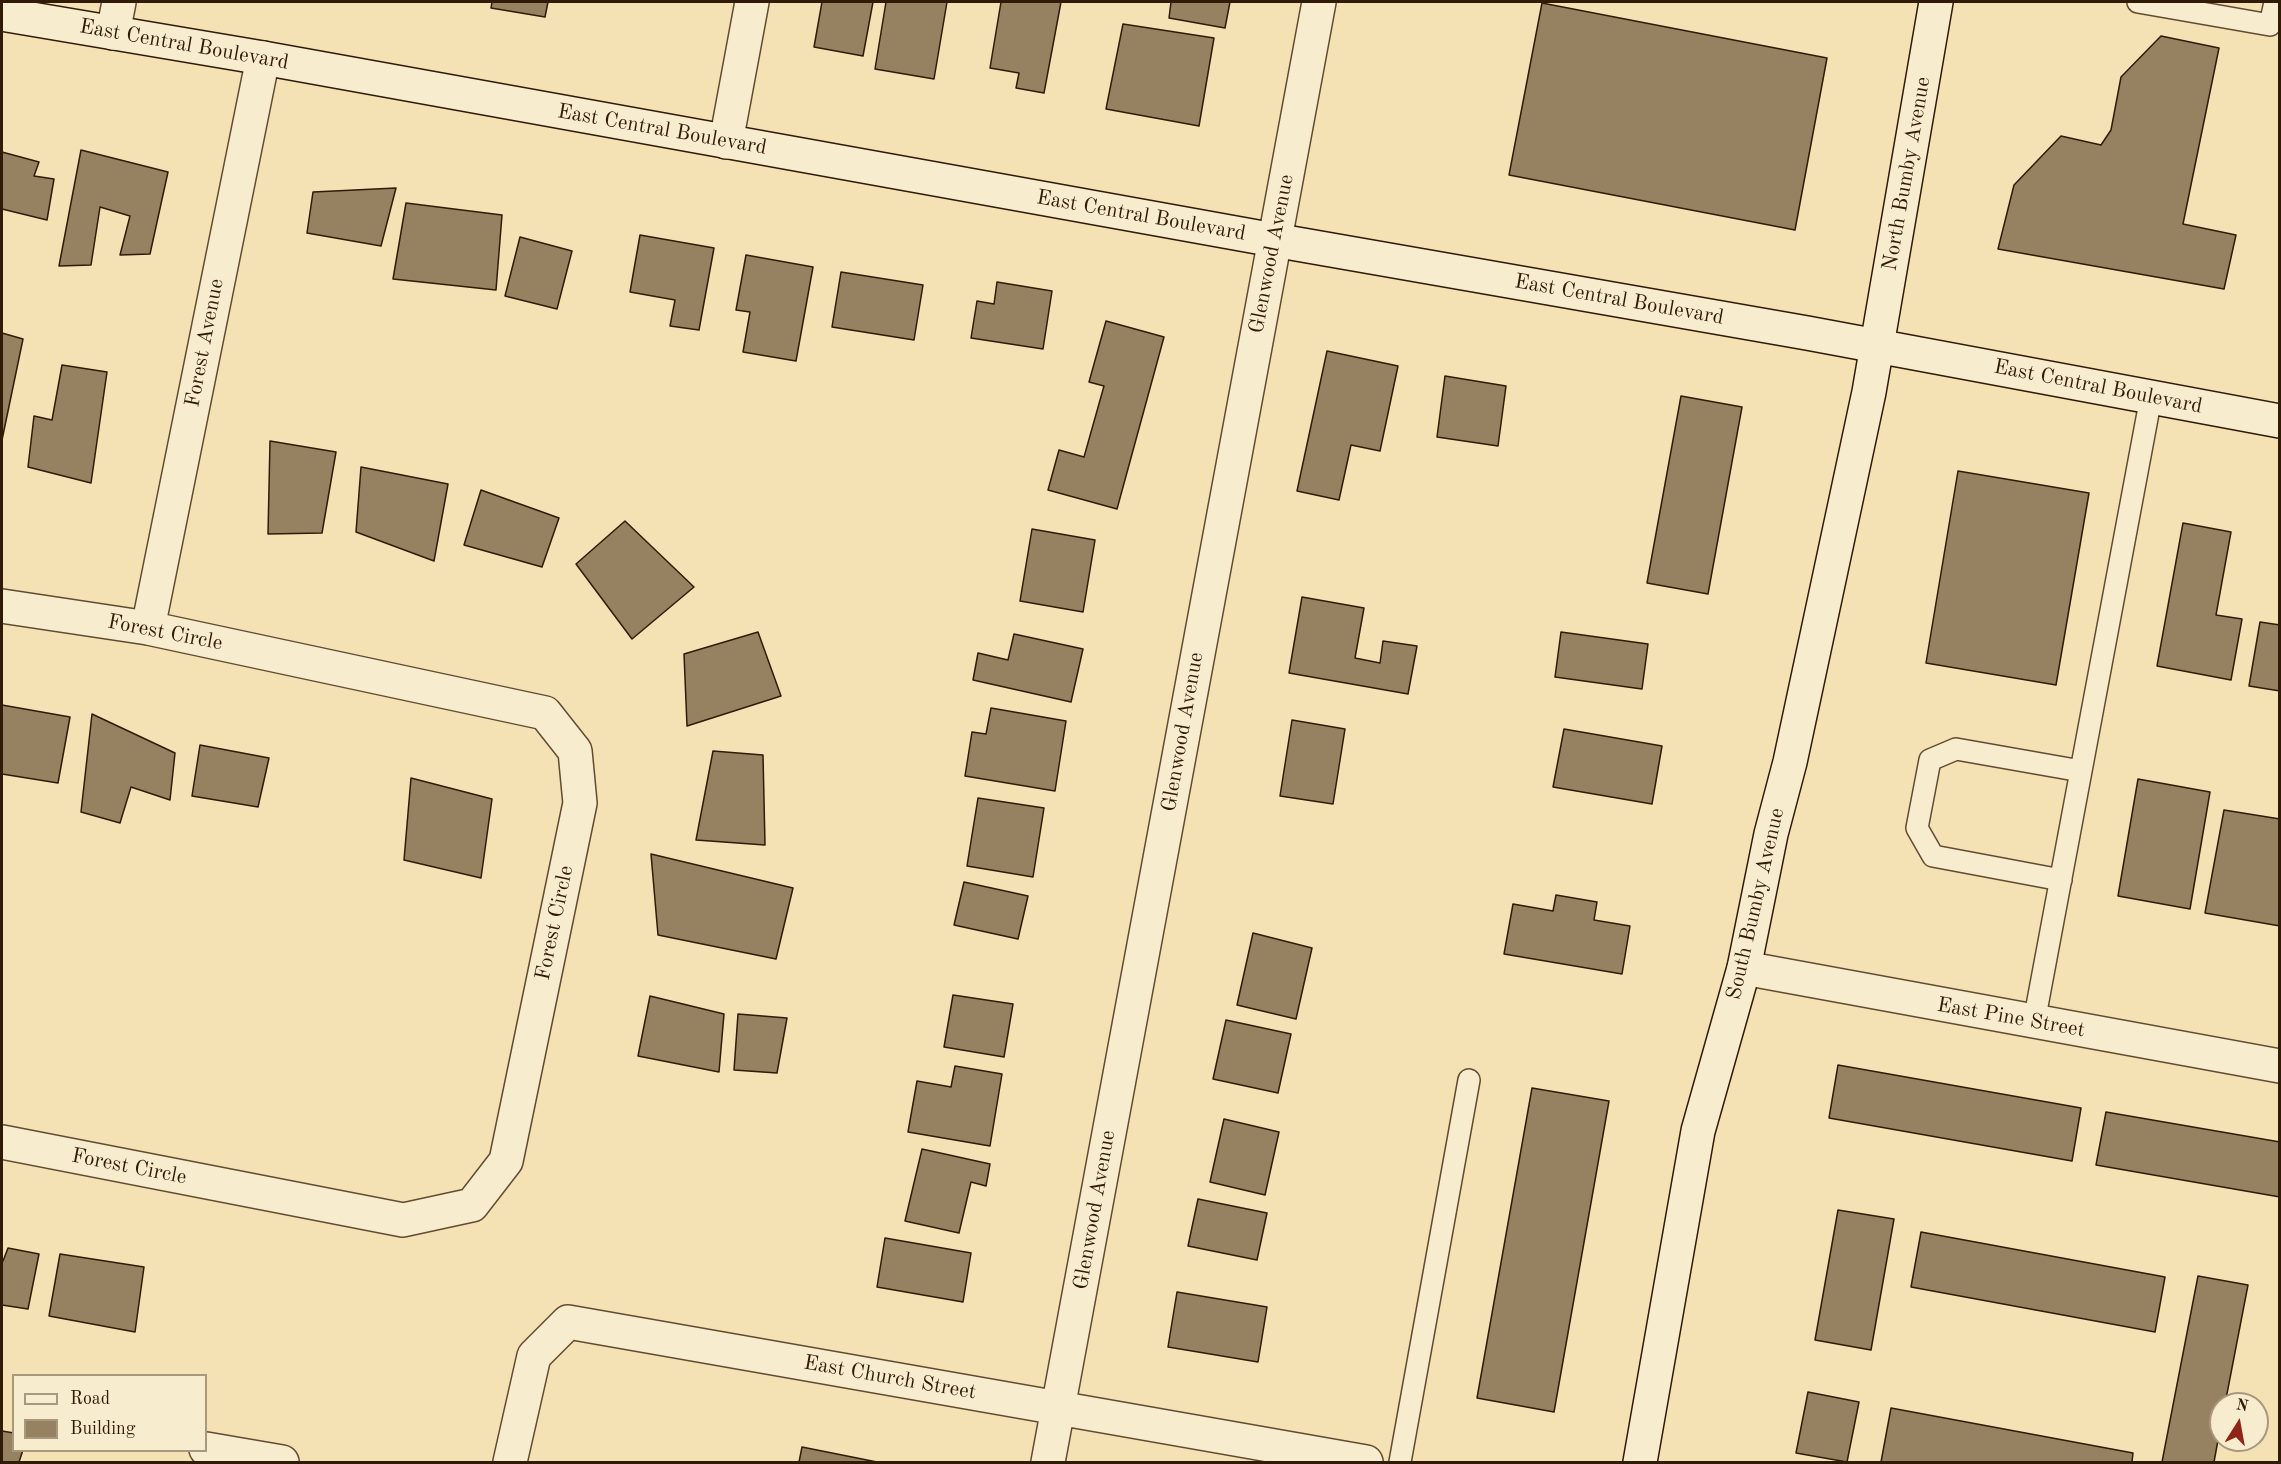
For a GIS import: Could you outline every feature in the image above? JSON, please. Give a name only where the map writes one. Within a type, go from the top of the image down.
[{"type":"street","points":[[113,33],[119,2]]},
{"type":"street","points":[[726,142],[752,2]]},
{"type":"street","name":"Glenwood Avenue","points":[[1048,1462],[1319,2]]},
{"type":"street","name":"North Bumby Avenue","points":[[1878,346],[1936,2]]},
{"type":"street","name":"East Central Boulevard","points":[[2,14],[263,58],[1878,346],[2280,421]]},
{"type":"street","name":"Forest Avenue","points":[[148,628],[263,58]]},
{"type":"street","name":"South Bumby Avenue","points":[[1640,1462],[1698,1131],[1744,968],[1878,346]]},
{"type":"street","name":"Forest Circle","points":[[2,606],[148,628],[545,713],[575,752],[580,802],[506,1161],[472,1205],[403,1220],[2,1142]]},
{"type":"street","name":"East Pine Street","points":[[1744,968],[2280,1066]]},
{"type":"street","name":"East Church Street","points":[[510,1462],[534,1356],[568,1322],[1366,1462]]},
{"type":"street","points":[[207,1449],[282,1462]]},
{"type":"lane","points":[[2138,2],[2271,25],[2275,2]]},
{"type":"lane","points":[[2034,1022],[2151,397]]},
{"type":"lane","points":[[2061,880],[1933,856],[1917,828],[1919,817],[1930,760],[1956,749],[2081,771]]},
{"type":"lane","points":[[1400,1462],[1469,1080]]},
{"type":"building","points":[[492,2],[548,2],[545,17],[491,8]]},
{"type":"building","points":[[822,2],[873,2],[863,56],[814,47]]},
{"type":"building","points":[[886,2],[947,2],[934,79],[875,69]]},
{"type":"building","points":[[1001,2],[1061,2],[1044,93],[1016,88],[1019,73],[990,68]]},
{"type":"building","points":[[1171,2],[1230,2],[1225,28],[1169,18]]},
{"type":"building","points":[[1542,3],[1827,58],[1795,230],[1509,175]]},
{"type":"building","points":[[1123,24],[1214,38],[1199,126],[1106,109]]},
{"type":"building","points":[[2161,36],[2219,48],[2183,224],[2236,235],[2224,289],[1998,249],[2014,185],[2061,136],[2101,145],[2111,130],[2121,77]]},
{"type":"building","points":[[81,150],[168,172],[150,254],[120,255],[130,216],[100,207],[91,265],[59,266]]},
{"type":"building","points":[[2,152],[39,162],[34,176],[54,179],[47,220],[2,209]]},
{"type":"building","points":[[396,188],[381,246],[307,233],[313,192]]},
{"type":"building","points":[[406,203],[502,215],[496,290],[393,279]]},
{"type":"building","points":[[640,235],[714,248],[699,330],[670,326],[675,300],[630,292]]},
{"type":"building","points":[[520,237],[572,251],[557,309],[505,296]]},
{"type":"building","points":[[746,255],[813,267],[796,361],[743,352],[750,312],[736,310]]},
{"type":"building","points":[[841,272],[923,285],[914,340],[832,327]]},
{"type":"building","points":[[997,282],[1052,291],[1043,349],[971,338],[977,301],[994,304]]},
{"type":"building","points":[[1106,321],[1164,337],[1117,509],[1048,490],[1059,450],[1084,457],[1104,386],[1089,382]]},
{"type":"building","points":[[2,333],[23,339],[2,440]]},
{"type":"building","points":[[1327,351],[1398,366],[1380,451],[1351,445],[1339,500],[1297,491]]},
{"type":"building","points":[[62,365],[107,372],[91,483],[28,467],[34,416],[52,420]]},
{"type":"building","points":[[1445,376],[1506,386],[1498,446],[1437,437]]},
{"type":"building","points":[[1681,396],[1742,407],[1708,594],[1647,583]]},
{"type":"building","points":[[270,441],[336,452],[322,533],[268,534]]},
{"type":"building","points":[[361,467],[448,484],[434,561],[356,532]]},
{"type":"building","points":[[1958,471],[2089,493],[2056,685],[1926,663]]},
{"type":"building","points":[[481,490],[559,518],[542,567],[464,545]]},
{"type":"building","points":[[625,521],[694,587],[632,639],[576,564]]},
{"type":"building","points":[[2183,523],[2231,532],[2216,615],[2242,619],[2231,680],[2157,666]]},
{"type":"building","points":[[1032,529],[1095,540],[1083,612],[1020,601]]},
{"type":"building","points":[[1302,597],[1364,608],[1355,658],[1380,663],[1383,641],[1417,646],[1408,694],[1289,673]]},
{"type":"building","points":[[2260,622],[2280,625],[2280,691],[2249,686]]},
{"type":"building","points":[[758,632],[781,696],[687,726],[684,654]]},
{"type":"building","points":[[1561,632],[1648,644],[1642,689],[1555,677]]},
{"type":"building","points":[[1014,634],[1083,649],[1071,702],[973,680],[978,653],[1008,660]]},
{"type":"building","points":[[2,705],[70,717],[58,783],[2,774]]},
{"type":"building","points":[[991,708],[1066,721],[1055,791],[965,776],[972,732],[986,734]]},
{"type":"building","points":[[92,714],[175,753],[170,800],[131,787],[120,823],[81,812]]},
{"type":"building","points":[[1292,720],[1345,729],[1333,804],[1280,796]]},
{"type":"building","points":[[1564,729],[1662,746],[1652,804],[1553,787]]},
{"type":"building","points":[[200,745],[269,758],[258,807],[192,796]]},
{"type":"building","points":[[713,751],[763,755],[765,845],[696,840]]},
{"type":"building","points":[[411,778],[492,799],[481,878],[404,860]]},
{"type":"building","points":[[2138,779],[2210,792],[2190,909],[2118,896]]},
{"type":"building","points":[[978,798],[1044,808],[1033,877],[967,866]]},
{"type":"building","points":[[2224,810],[2280,819],[2280,926],[2205,913]]},
{"type":"building","points":[[651,854],[793,888],[776,959],[658,935]]},
{"type":"building","points":[[964,882],[1028,896],[1018,939],[954,925]]},
{"type":"building","points":[[1556,895],[1597,902],[1594,920],[1630,926],[1622,974],[1504,954],[1513,904],[1553,911]]},
{"type":"building","points":[[1253,933],[1312,948],[1296,1019],[1237,1005]]},
{"type":"building","points":[[953,995],[1013,1004],[1004,1057],[944,1047]]},
{"type":"building","points":[[650,996],[724,1014],[719,1072],[638,1056]]},
{"type":"building","points":[[738,1014],[787,1018],[777,1073],[734,1070]]},
{"type":"building","points":[[1226,1020],[1291,1034],[1278,1093],[1213,1079]]},
{"type":"building","points":[[1838,1065],[2081,1108],[2072,1161],[1829,1118]]},
{"type":"building","points":[[955,1066],[1002,1074],[990,1146],[908,1132],[917,1081],[951,1087]]},
{"type":"building","points":[[1532,1088],[1609,1101],[1554,1412],[1477,1398]]},
{"type":"building","points":[[2106,1112],[2280,1142],[2280,1197],[2096,1165]]},
{"type":"building","points":[[1224,1119],[1279,1132],[1265,1195],[1210,1182]]},
{"type":"building","points":[[922,1149],[990,1164],[986,1186],[971,1182],[959,1233],[905,1221]]},
{"type":"building","points":[[1198,1199],[1267,1213],[1257,1260],[1188,1246]]},
{"type":"building","points":[[1838,1210],[1894,1219],[1871,1350],[1815,1340]]},
{"type":"building","points":[[1921,1232],[2165,1277],[2155,1332],[1911,1287]]},
{"type":"building","points":[[885,1238],[971,1253],[963,1302],[877,1287]]},
{"type":"building","points":[[8,1248],[39,1254],[28,1309],[2,1305],[2,1260]]},
{"type":"building","points":[[60,1254],[144,1267],[135,1332],[49,1316]]},
{"type":"building","points":[[2198,1276],[2248,1285],[2227,1392],[2209,1392],[2209,1452],[2216,1452],[2214,1462],[2162,1462]]},
{"type":"building","points":[[1177,1292],[1267,1307],[1258,1362],[1168,1347]]},
{"type":"building","points":[[1808,1392],[1859,1402],[1847,1462],[1796,1453]]},
{"type":"building","points":[[1891,1408],[2133,1453],[2132,1462],[1881,1462]]},
{"type":"building","points":[[2,1431],[12,1433],[12,1452],[22,1452],[19,1462],[2,1462]]},
{"type":"building","points":[[802,1447],[877,1462],[799,1462]]}]
